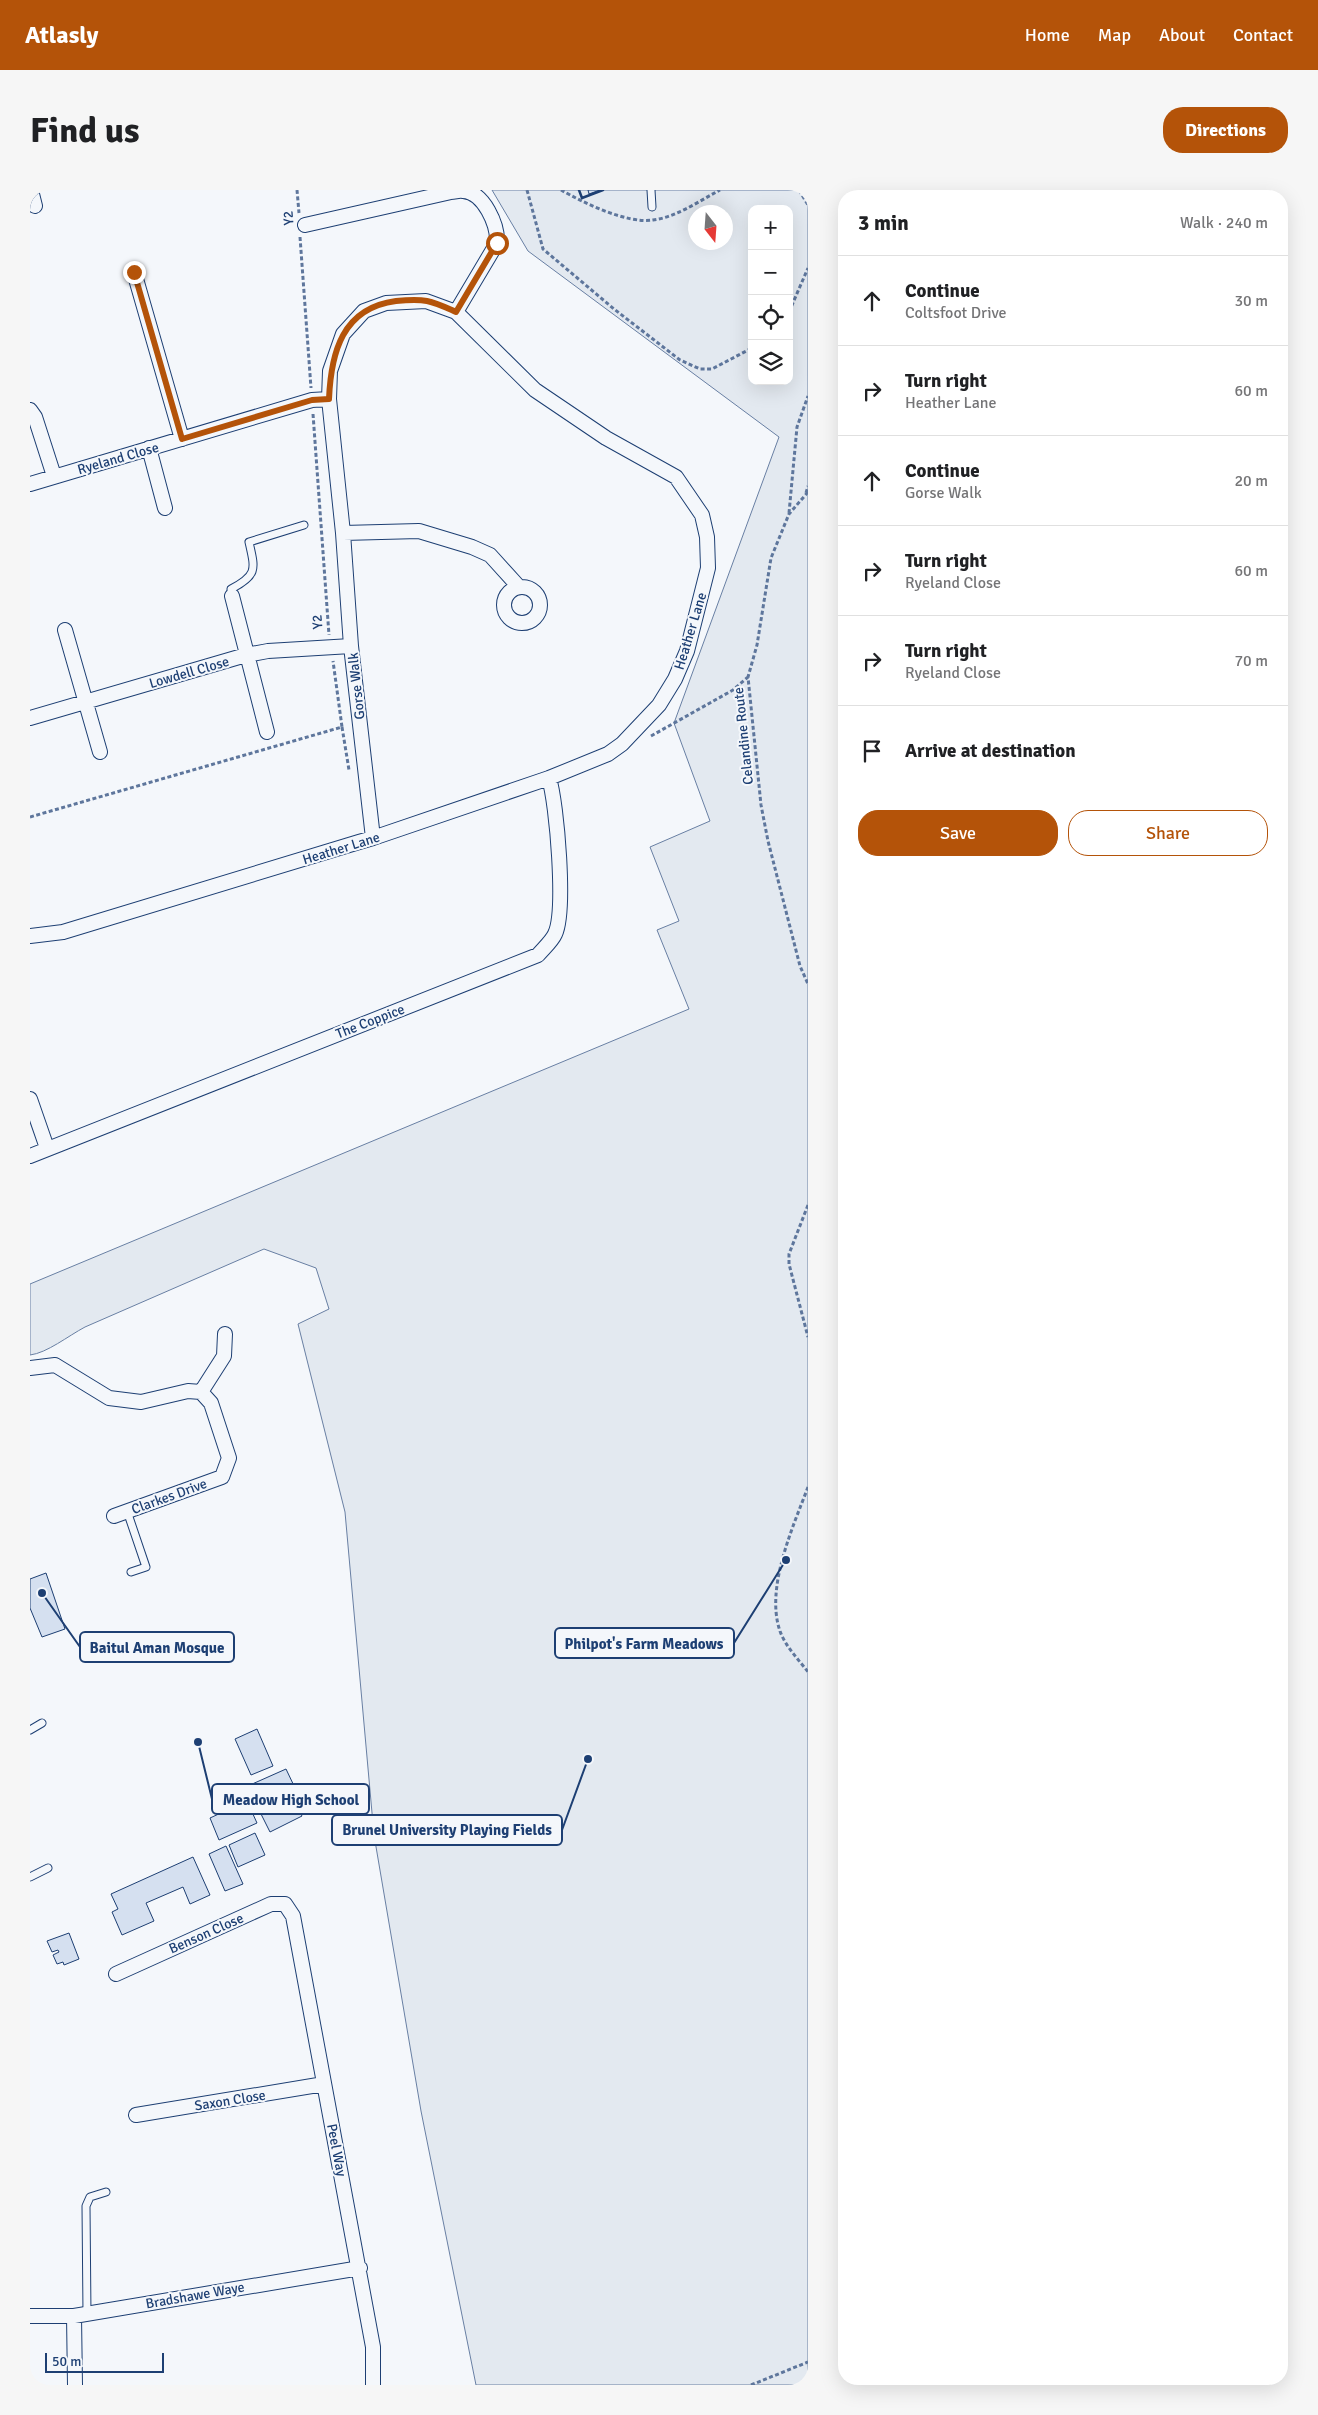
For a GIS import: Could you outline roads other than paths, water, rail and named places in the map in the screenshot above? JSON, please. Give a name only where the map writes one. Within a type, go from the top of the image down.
[{"type":"street","points":[[31,190],[35,206]]},
{"type":"street","points":[[301,226],[451,192],[464,190],[470,193],[484,204],[489,213],[496,232],[497,243],[456,312]]},
{"type":"street","points":[[134,272],[182,439]]},
{"type":"street","name":"Heather Lane","points":[[30,936],[63,932],[373,838],[549,778],[608,754],[636,731],[659,705],[675,679],[687,651],[708,568],[707,537],[702,515],[676,477],[606,438],[535,390],[456,312],[426,301],[386,302],[364,311],[349,326],[339,342]]},
{"type":"street","name":"Gorse Walk","points":[[339,342],[330,371],[329,399],[343,533],[351,646],[373,838]]},
{"type":"street","name":"Ryeland Close","points":[[30,484],[312,400],[329,399]]},
{"type":"street","points":[[30,410],[35,417],[54,476]]},
{"type":"street","points":[[149,448],[164,508]]},
{"type":"street","points":[[343,533],[419,532],[472,547],[490,555],[519,587]]},
{"type":"street","points":[[232,596],[267,732]]},
{"type":"street","points":[[65,630],[100,752]]},
{"type":"street","name":"Lowdell Close","points":[[30,718],[246,655],[268,651],[351,646]]},
{"type":"street","name":"The Coppice","points":[[30,1156],[538,955],[555,934],[562,899],[554,806],[549,778]]},
{"type":"street","points":[[30,1099],[47,1148]]},
{"type":"street","points":[[30,1368],[55,1365],[110,1398],[142,1402],[188,1391],[201,1392],[224,1356],[225,1334]]},
{"type":"street","name":"Clarkes Drive","points":[[114,1516],[222,1477],[229,1458],[210,1403],[201,1392]]},
{"type":"street","name":"Benson Close","points":[[116,1974],[271,1904],[285,1904],[293,1916]]},
{"type":"street","name":"Peel Way","points":[[293,1916],[360,2268],[373,2347],[373,2385]]},
{"type":"street","name":"Saxon Close","points":[[136,2115],[324,2084]]},
{"type":"street","name":"Bradshawe Waye","points":[[30,2316],[80,2315],[360,2268]]},
{"type":"street","points":[[75,2385],[80,2315]]},
{"type":"lane","points":[[650,190],[652,207]]},
{"type":"lane","points":[[232,596],[231,589],[252,575],[254,568],[248,542],[304,526]]},
{"type":"lane","points":[[128,1511],[146,1567],[132,1572]]},
{"type":"lane","points":[[30,1730],[42,1724]]},
{"type":"lane","points":[[30,1877],[48,1868]]},
{"type":"lane","points":[[80,2315],[86,2206],[90,2197],[106,2192]]},
{"type":"place","name":"Philpot's Farm Meadows","points":[[786,1560]]},
{"type":"place","name":"Baitul Aman Mosque","points":[[42,1593]]},
{"type":"place","name":"Meadow High School","points":[[198,1742]]},
{"type":"place","name":"Brunel University Playing Fields","points":[[588,1759]]}]
